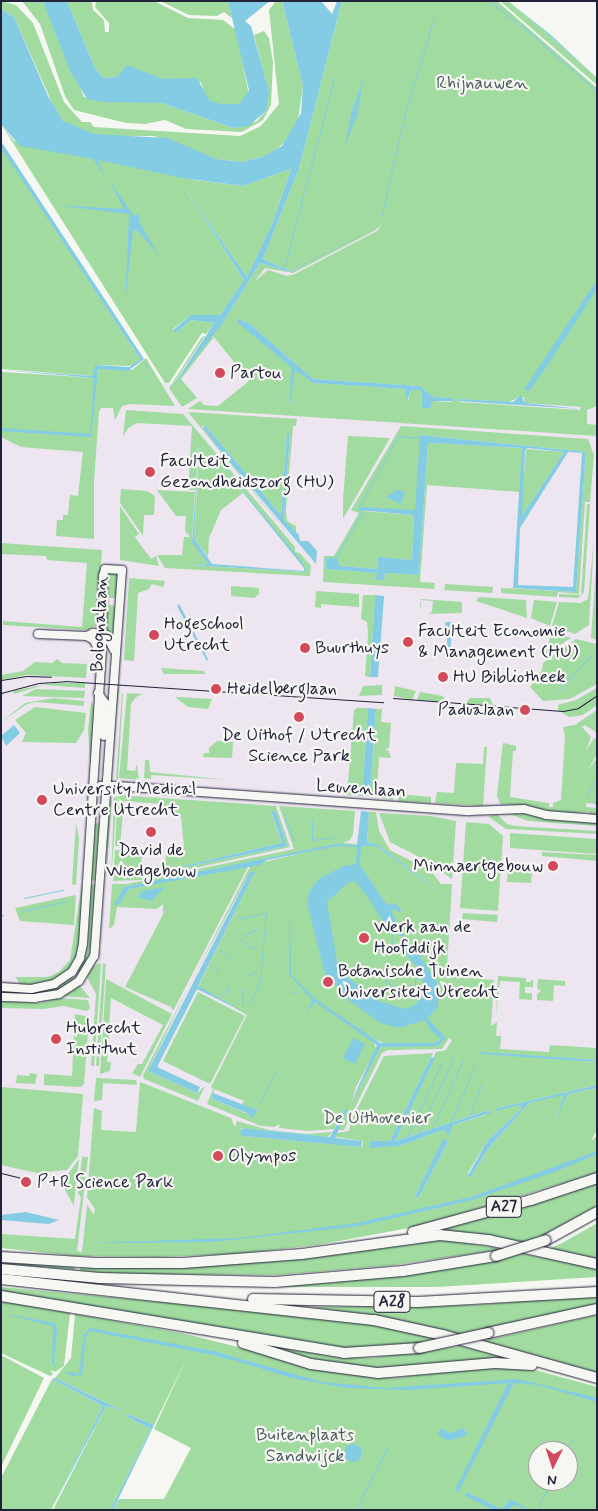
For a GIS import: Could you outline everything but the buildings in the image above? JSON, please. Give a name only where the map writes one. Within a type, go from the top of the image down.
[{"type":"highway","name":"A27","points":[[349,1247],[516,1204],[597,1178]]},
{"type":"highway","name":"A28","points":[[1,1269],[100,1278],[275,1282],[403,1271],[496,1256],[546,1240],[597,1212]]},
{"type":"highway","points":[[1,1257],[86,1262],[184,1263],[349,1247],[415,1236],[454,1236],[597,1264]]},
{"type":"highway","name":"A28","points":[[1,1279],[187,1297],[374,1320],[597,1378]]},
{"type":"highway","name":"A28","points":[[187,1297],[418,1302],[597,1292]]},
{"type":"highway","name":"A28","points":[[1,1296],[206,1331],[344,1352],[419,1348],[597,1309]]},
{"type":"highway","name":"A28","points":[[206,1331],[312,1364],[368,1373],[394,1373],[495,1363],[554,1366]]},
{"type":"main road","name":"Bolognalaan","points":[[1,987],[46,987],[66,977],[78,963],[83,944],[101,658],[99,634],[105,569],[122,570],[107,752]]},
{"type":"main road","points":[[102,601],[119,602]]},
{"type":"main road","points":[[38,634],[87,636],[99,634],[110,638],[115,652]]},
{"type":"main road","points":[[87,636],[98,644],[101,658]]},
{"type":"main road","points":[[1,997],[35,998],[59,994],[78,981],[89,967],[97,942],[107,786],[107,752],[104,737],[105,703],[98,694]]},
{"type":"main road","name":"Leuvenlaan","points":[[93,790],[107,786],[480,812],[524,809],[546,816],[597,819]]},
{"type":"main road","points":[[106,800],[112,789],[122,787]]},
{"type":"shaded area","name":"De Uithof / Utrecht Science Park","points":[[597,96],[597,1058],[441,1050],[355,1219],[78,1253],[1,1242],[1,371],[172,384],[223,312],[282,209],[370,230]]},
{"type":"green space","points":[[1,1],[16,5],[33,23],[64,102],[82,122],[90,122],[94,127],[240,136],[261,126],[279,104],[269,10],[276,1],[282,1],[303,86],[298,120],[287,140],[276,150],[262,157],[241,162],[217,159],[154,136],[105,136],[83,132],[63,121],[57,114],[14,17],[1,9]]},
{"type":"green space","points":[[22,1],[43,1],[84,97],[162,103],[233,128],[256,122],[266,111],[266,82],[254,35],[264,31],[269,38],[273,62],[271,105],[263,120],[242,132],[186,129],[165,120],[145,124],[126,123],[74,110],[65,96],[40,24]]},
{"type":"green space","points":[[67,1],[92,1],[93,10],[104,20],[105,32],[109,32],[109,23],[95,7],[96,1],[154,1],[188,18],[223,20],[236,30],[249,95],[240,104],[213,104],[206,97],[201,82],[163,79],[127,66],[117,77],[103,78],[94,66]]},
{"type":"green space","points":[[160,1],[228,1],[232,18],[224,12],[217,16],[189,15]]},
{"type":"green space","name":"Rhijnauwen","points":[[342,1],[497,1],[597,88],[597,406],[587,410],[587,424],[597,425],[597,436],[188,409],[200,401],[204,405],[218,406],[249,381],[214,337],[210,335],[224,321],[260,263],[290,272],[307,263],[290,271],[263,259],[299,169]],"holes":[[[382,224],[377,231],[295,274],[287,276],[268,270],[254,282],[265,268],[293,273],[374,231]],[[239,319],[249,323],[313,379],[420,386],[434,397],[451,398],[451,402],[433,401],[422,407],[422,390],[411,390],[408,401],[405,389],[313,383],[238,323]],[[519,397],[524,397],[525,403],[581,407],[580,410],[459,402],[458,399],[509,402]]]},
{"type":"green space","points":[[500,1],[508,1],[550,36],[597,78],[597,85]]},
{"type":"green space","points":[[1,124],[14,141],[195,180],[243,186],[291,169],[272,224],[247,277],[183,186],[244,280],[220,315],[191,315],[173,329],[176,333],[191,320],[214,323],[206,334],[202,333],[169,383],[165,383]]},
{"type":"green space","points":[[2,148],[140,359],[132,366],[96,365],[94,376],[1,369]]},
{"type":"green space","points":[[205,336],[171,387],[209,337],[214,337],[181,379],[197,398],[182,407],[169,388],[202,337]]},
{"type":"green space","points":[[146,358],[175,406],[130,404],[122,406],[115,420],[113,408],[101,408],[99,412],[94,481],[94,539],[56,536],[57,520],[63,520],[63,515],[68,515],[70,495],[78,496],[83,452],[21,447],[1,437],[1,372],[96,378],[98,369],[132,370]]},
{"type":"green space","points":[[126,410],[183,414],[295,547],[295,552],[300,553],[311,566],[310,576],[165,568],[157,555],[182,555],[184,537],[190,537],[185,531],[186,516],[176,516],[157,490],[195,492],[192,539],[208,564],[191,565],[304,572],[305,569],[208,449],[243,493],[221,510],[209,538],[208,557],[194,538],[199,457],[198,444],[196,490],[188,490],[192,426],[137,423],[128,428],[123,437]]},
{"type":"green space","points":[[188,412],[297,419],[296,426],[293,426],[286,510],[287,521],[296,526],[296,534],[284,520],[290,433],[287,433],[281,515],[205,425],[202,427],[295,543]]},
{"type":"green space","points":[[401,426],[588,439],[594,455],[590,502],[585,502],[579,594],[558,592],[557,597],[501,593],[501,588],[576,592],[586,452],[421,435],[416,510],[361,511],[414,515],[412,560],[378,558],[377,569],[340,566],[337,558],[326,558],[325,569],[377,573],[377,580],[384,580],[385,573],[419,575],[428,443],[522,448],[520,492],[427,485],[420,582],[435,583],[434,589],[323,582],[324,556],[334,556],[359,513],[351,510]]},
{"type":"green space","points":[[348,436],[390,438],[343,519],[343,499]]},
{"type":"green space","points":[[526,449],[564,452],[522,516],[521,514]]},
{"type":"green space","points":[[121,489],[147,491],[155,496],[154,515],[144,515],[143,536],[120,503]]},
{"type":"green space","points":[[587,504],[590,504],[584,592],[581,595]]},
{"type":"green space","points":[[120,506],[139,534],[135,537],[123,521],[151,559],[156,556],[159,566],[120,560]]},
{"type":"green space","points":[[594,540],[589,625],[575,634],[552,626],[559,602],[581,603],[588,599]]},
{"type":"green space","points":[[1,543],[102,550],[96,631],[95,626],[87,630],[3,625],[3,621],[82,627],[87,563],[47,560],[46,556],[1,554]]},
{"type":"green space","points":[[597,554],[597,640],[591,638]]},
{"type":"green space","points":[[119,572],[117,598],[106,598],[106,573]]},
{"type":"green space","points":[[129,578],[165,581],[163,587],[152,584],[149,589],[138,593],[134,661],[124,660]]},
{"type":"green space","points":[[445,584],[493,587],[492,593],[444,590]]},
{"type":"green space","points":[[231,586],[259,588],[259,594],[254,598],[231,596]]},
{"type":"green space","points":[[316,591],[359,594],[359,607],[321,604],[321,608],[315,607]]},
{"type":"green space","points":[[559,594],[581,595],[578,598],[559,597]]},
{"type":"green space","points":[[363,595],[375,595],[370,677],[365,676],[368,635],[367,622],[361,619]]},
{"type":"green space","points":[[479,597],[526,600],[527,618],[476,601]]},
{"type":"green space","points":[[421,599],[462,602],[462,613],[428,614],[432,612],[433,601],[421,600],[421,607],[424,608],[420,607]]},
{"type":"green space","points":[[534,600],[557,602],[550,626],[531,618]]},
{"type":"green space","points":[[105,604],[117,606],[114,641],[103,631]]},
{"type":"green space","points":[[552,631],[571,638],[545,655]]},
{"type":"green space","points":[[576,639],[597,644],[597,684],[570,699],[543,701],[530,687],[542,670],[543,663]]},
{"type":"green space","points":[[57,659],[62,663],[87,664],[86,678],[27,675],[1,680],[1,675],[23,671],[35,662],[52,663]]},
{"type":"green space","points":[[161,668],[204,671],[205,674],[164,674]]},
{"type":"green space","points":[[53,683],[85,683],[85,688],[44,685],[14,694],[13,691]]},
{"type":"green space","points":[[382,685],[382,695],[359,696],[363,686]]},
{"type":"green space","points":[[395,686],[416,691],[412,700],[394,696]]},
{"type":"green space","points":[[597,688],[597,705],[583,715],[569,717],[558,710],[558,705],[576,700]]},
{"type":"green space","points":[[36,689],[85,691],[84,698],[22,696]]},
{"type":"green space","points":[[116,689],[119,689],[110,779]]},
{"type":"green space","points":[[420,692],[443,696],[446,702],[417,700]]},
{"type":"green space","points":[[123,693],[118,780],[116,778]]},
{"type":"green space","points":[[127,693],[143,694],[136,697],[131,704],[127,770],[135,771],[137,764],[139,780],[119,778]]},
{"type":"green space","points":[[175,697],[212,699],[208,709],[188,707]]},
{"type":"green space","points":[[54,698],[84,701],[84,706],[36,702],[27,704],[1,722],[25,703]]},
{"type":"green space","points":[[470,698],[490,698],[493,705],[466,704]]},
{"type":"green space","points":[[91,701],[95,711],[91,777],[88,730]]},
{"type":"green space","points":[[35,707],[86,713],[84,730],[76,743],[22,742],[26,733],[15,720]]},
{"type":"green space","points":[[357,708],[368,708],[362,796],[347,795],[354,710]]},
{"type":"green space","points":[[376,709],[382,709],[381,722],[391,723],[389,748],[385,750],[389,751],[391,758],[379,757],[377,790],[393,791],[393,800],[370,796]]},
{"type":"green space","points":[[597,710],[597,733],[585,725],[582,727],[591,737],[586,751],[594,738],[597,739],[597,754],[588,770],[597,758],[597,804],[586,803],[586,807],[597,808],[597,817],[591,816],[589,812],[554,814],[521,805],[500,804],[497,795],[503,743],[516,746],[516,751],[513,751],[510,797],[549,803],[549,807],[553,807],[553,803],[561,800],[565,736],[563,727],[575,725]]},
{"type":"green space","points":[[217,741],[233,742],[232,758],[203,757],[204,753],[209,753],[209,748]]},
{"type":"green space","points":[[484,747],[487,747],[483,806],[435,803],[437,792],[454,793],[456,763],[483,764]]},
{"type":"green space","points":[[145,760],[149,760],[150,772],[229,780],[151,775],[151,779],[144,778]]},
{"type":"green space","points":[[399,794],[431,797],[431,803],[398,801]]},
{"type":"green space","points":[[118,795],[276,806],[290,847],[140,880],[113,881],[115,850],[129,851],[129,854],[142,853],[141,867],[152,868],[165,865],[166,855],[177,854],[177,850],[184,847],[181,817],[172,816],[173,810],[162,809],[162,804],[124,801],[120,846],[115,846]],"holes":[[[271,812],[276,812],[287,846],[133,878],[282,843]]]},
{"type":"green space","points":[[117,796],[111,881],[114,798]]},
{"type":"green space","points":[[112,798],[106,879],[108,811]]},
{"type":"green space","name":"De Uithovenier","points":[[279,806],[355,811],[353,834],[350,840],[343,843],[376,846],[450,900],[377,844],[367,842],[369,812],[376,812],[379,831],[390,850],[431,871],[441,884],[452,884],[447,968],[454,977],[494,980],[491,1026],[497,1022],[496,1036],[501,1036],[500,1049],[549,1052],[550,1045],[597,1048],[597,1060],[481,1053],[597,1062],[597,1085],[497,1108],[520,1105],[521,1109],[487,1141],[468,1173],[471,1177],[488,1149],[529,1103],[565,1094],[555,1120],[568,1094],[597,1088],[597,1130],[591,1141],[597,1136],[597,1173],[420,1226],[317,1245],[237,1254],[158,1257],[76,1256],[1,1248],[1,1234],[75,1239],[81,1197],[78,1193],[82,1157],[88,1157],[77,1251],[82,1252],[87,1205],[94,1215],[95,1209],[87,1197],[94,1108],[102,1111],[101,1130],[136,1132],[140,1082],[231,1118],[235,1127],[237,1121],[269,1130],[306,1134],[333,1132],[327,1137],[241,1128],[243,1136],[362,1147],[363,1141],[335,1137],[336,1133],[349,1131],[351,1121],[384,1056],[433,1053],[390,1141],[384,1143],[399,1146],[444,1130],[449,1135],[453,1125],[486,1115],[489,1110],[395,1141],[436,1052],[446,1050],[452,1040],[449,1038],[442,1049],[388,1050],[382,1053],[344,1130],[338,1130],[348,1111],[345,1109],[334,1129],[308,1131],[279,1128],[280,1124],[274,1127],[261,1126],[207,1104],[213,1089],[211,1087],[247,1015],[198,987],[255,872],[247,877],[189,986],[251,865],[316,850],[124,887],[114,906],[129,889],[249,865],[173,1011],[171,1007],[125,987],[167,907],[163,914],[163,904],[157,909],[117,907],[114,925],[109,929],[112,884],[127,884],[294,849]],"holes":[[[373,1039],[387,1044],[432,1045],[381,1047],[351,1103],[356,1087],[376,1049]],[[214,1089],[244,1101],[242,1104],[254,1110],[248,1114],[212,1099]],[[443,1140],[448,1141],[419,1197],[414,1198]]]},
{"type":"green space","points":[[505,812],[597,822],[597,826],[528,821]]},
{"type":"green space","points":[[379,813],[431,816],[456,821],[452,879],[425,860],[390,842]]},
{"type":"green space","points":[[496,813],[507,824],[515,826],[597,831],[597,834],[506,829],[489,817]]},
{"type":"green space","points":[[466,822],[489,824],[503,836],[498,911],[460,908]]},
{"type":"green space","points":[[76,823],[79,838],[76,885],[72,884]]},
{"type":"green space","points":[[101,824],[98,881],[90,880],[94,825]]},
{"type":"green space","points":[[510,833],[597,839],[597,854],[510,848]]},
{"type":"green space","points":[[542,852],[597,855],[597,861],[542,856]]},
{"type":"green space","points":[[508,870],[532,872],[531,883],[507,882]]},
{"type":"green space","points":[[82,884],[85,884],[79,951],[73,965],[55,980],[37,986],[20,985],[16,977],[48,977],[59,972],[70,960]]},
{"type":"green space","points":[[90,884],[98,885],[91,956],[81,974],[78,971],[85,956],[88,938]]},
{"type":"green space","points":[[76,895],[74,925],[20,921],[15,908]]},
{"type":"green space","points":[[463,913],[498,915],[497,922],[462,919]]},
{"type":"green space","points":[[101,963],[94,1066],[91,1066],[96,994],[87,977],[93,966]]},
{"type":"green space","points":[[103,963],[106,964],[99,1066],[96,1066]]},
{"type":"green space","points":[[71,976],[75,980],[48,995],[1,994],[1,990],[49,990]]},
{"type":"green space","points":[[498,976],[526,978],[526,982],[530,982],[533,979],[533,987],[525,987],[525,993],[532,993],[532,1000],[519,999],[520,982],[500,981],[496,1017]]},
{"type":"green space","points":[[106,979],[172,1014],[140,1077],[132,1073],[138,1064],[142,1064],[163,1025],[111,998],[107,1062],[111,1062],[110,1071],[100,1074]]},
{"type":"green space","points":[[538,979],[565,981],[565,986],[554,985],[553,1001],[537,1000],[537,994],[541,991],[537,988]]},
{"type":"green space","points":[[80,986],[90,998],[61,996],[77,987]]},
{"type":"green space","points":[[188,988],[148,1071],[197,1093],[205,1086],[198,1101],[144,1079],[143,1075]]},
{"type":"green space","points":[[198,992],[245,1016],[210,1084],[163,1061]]},
{"type":"green space","points":[[60,998],[88,1000],[90,1008],[87,1011],[63,1006],[44,1009],[1,1008],[1,1001],[39,1003]]},
{"type":"green space","points":[[75,1014],[89,1017],[84,1084],[81,1087],[44,1085],[44,1074],[72,1076]]},
{"type":"green space","points":[[30,1073],[37,1074],[35,1084],[16,1083],[17,1075],[29,1076]]},
{"type":"green space","points":[[96,1078],[136,1080],[137,1085],[103,1083],[102,1100],[94,1101]]},
{"type":"green space","points":[[1,1087],[83,1094],[78,1156],[67,1170],[37,1173],[1,1165]]},
{"type":"green space","points":[[79,1159],[74,1206],[63,1186],[68,1183],[68,1174]]},
{"type":"green space","points":[[597,1180],[597,1206],[531,1242],[523,1244],[475,1233],[423,1231]]},
{"type":"green space","points":[[597,1223],[597,1259],[544,1251],[562,1243]]},
{"type":"green space","points":[[440,1239],[504,1249],[394,1265],[278,1275],[120,1274],[80,1271],[80,1267],[75,1266],[75,1270],[1,1263],[1,1258],[94,1265]]},
{"type":"green space","points":[[522,1254],[597,1267],[597,1277],[437,1287],[249,1287],[329,1283],[433,1271]]},
{"type":"green space","points":[[1,1287],[289,1314],[364,1323],[439,1339],[381,1349],[335,1348],[1,1292]]},
{"type":"green space","points":[[597,1295],[597,1305],[454,1335],[389,1319],[311,1307],[476,1305]]},
{"type":"green space","points":[[1,1301],[70,1313],[64,1366],[55,1372],[50,1370],[53,1374],[50,1376],[1,1353]]},
{"type":"green space","name":"Buitenplaats Sandwijck","points":[[75,1314],[186,1334],[347,1374],[393,1378],[492,1366],[528,1368],[597,1387],[597,1510],[113,1510],[119,1499],[164,1499],[191,1448],[154,1429],[188,1355],[154,1425],[128,1414],[127,1417],[151,1429],[110,1510],[53,1510],[106,1406],[123,1411],[55,1378],[71,1358]]},
{"type":"green space","points":[[597,1315],[597,1374],[478,1342],[518,1333]]},
{"type":"green space","points":[[252,1343],[331,1356],[371,1358],[461,1346],[518,1361],[433,1367],[344,1368]]},
{"type":"green space","points":[[1,1355],[44,1378],[1,1467]]},
{"type":"green space","points":[[52,1379],[103,1406],[51,1510],[1,1510],[1,1478]]},
{"type":"water","points":[[43,1],[67,1],[94,66],[103,78],[117,77],[127,65],[163,79],[197,78],[210,101],[222,104],[240,104],[249,90],[228,1],[270,1],[245,21],[251,26],[269,92],[266,111],[249,126],[233,128],[162,103],[103,102],[87,99],[70,71]]},
{"type":"water","points":[[282,1],[321,1],[332,14],[337,1],[342,1],[299,169],[263,259],[290,271],[377,227],[290,272],[260,263],[224,321],[172,388],[214,323],[191,320],[176,333],[173,330],[191,315],[220,315],[244,280],[183,186],[247,277],[272,224],[291,169],[243,186],[182,178],[98,160],[106,178],[93,159],[20,146],[1,124],[1,9],[14,17],[48,96],[63,121],[94,134],[167,138],[217,159],[241,162],[262,157],[282,146],[301,113],[303,86]]},
{"type":"water","points":[[508,1],[551,35],[597,78],[550,36]]},
{"type":"water","points":[[364,77],[357,116],[345,146],[351,114]]},
{"type":"water","points":[[1,141],[144,359],[128,371],[98,369],[91,437],[1,431],[1,428],[90,434],[94,378],[1,370],[93,376],[95,365],[130,367],[140,359],[1,148]]},
{"type":"water","points":[[109,180],[134,216],[139,214],[139,222],[160,257],[137,230],[133,230],[125,304],[129,214],[55,205],[124,209]]},
{"type":"water","points":[[597,280],[597,288],[586,306],[547,366],[529,391],[526,390],[525,388]]},
{"type":"water","points":[[238,319],[249,323],[313,379],[420,386],[434,397],[451,398],[452,401],[433,401],[430,408],[422,408],[422,390],[411,390],[407,401],[405,389],[313,383],[295,370],[290,408],[291,367],[238,323]]},
{"type":"water","points":[[521,395],[525,403],[581,409],[458,401],[458,399],[513,402]]},
{"type":"water","points":[[205,425],[281,515],[287,433],[290,433],[284,520],[299,535],[300,541],[308,541],[317,551],[316,564],[224,455],[203,428]]},
{"type":"water","points":[[420,435],[586,452],[576,592],[513,588],[522,448],[428,443],[419,575],[385,573],[384,580],[376,580],[377,573],[325,569],[326,558],[337,558],[340,566],[377,569],[378,557],[412,560],[414,515],[357,510],[360,507],[415,510]],"holes":[[[527,448],[564,452],[522,516],[525,451]],[[568,452],[582,453],[573,587],[518,585],[520,528]]]},
{"type":"water","points":[[199,442],[194,538],[212,564],[304,571],[304,568],[206,446],[299,558],[305,567],[305,572],[191,565],[208,564],[192,542]]},
{"type":"water","points":[[397,490],[405,492],[401,504],[386,497]]},
{"type":"water","points":[[375,595],[384,596],[378,677],[370,677]]},
{"type":"water","points":[[179,604],[208,659],[207,661],[177,606]]},
{"type":"water","points":[[445,622],[452,622],[450,660],[449,660]]},
{"type":"water","points":[[368,708],[376,709],[370,796],[362,796]]},
{"type":"water","points":[[14,725],[20,733],[6,746],[1,736]]},
{"type":"water","points":[[271,811],[276,812],[287,846],[133,878],[282,843]]},
{"type":"water","points":[[361,811],[369,812],[367,842],[377,844],[450,900],[376,846],[361,846],[360,865],[387,905],[394,903],[401,909],[400,913],[395,909],[391,911],[404,936],[400,936],[392,924],[384,923],[364,892],[354,881],[349,882],[327,902],[337,961],[345,975],[376,1000],[404,1009],[415,1005],[425,993],[421,972],[404,952],[406,946],[413,946],[439,985],[438,1008],[427,1018],[446,1038],[438,1046],[381,1047],[350,1105],[377,1045],[315,1002],[306,1013],[312,1000],[289,974],[290,903],[291,974],[314,998],[380,1043],[435,1043],[441,1039],[430,1030],[425,1020],[399,1028],[380,1023],[350,1001],[325,974],[307,903],[310,890],[320,878],[344,866],[356,864],[357,847],[338,846],[267,860],[260,865],[129,889],[118,905],[114,905],[124,887],[336,844],[357,845]]},
{"type":"water","points":[[250,872],[255,872],[198,986],[244,1012],[197,989],[157,1067],[200,1087],[197,1093],[148,1071]]},
{"type":"water","points":[[165,887],[151,901],[138,897],[142,891]]},
{"type":"water","points":[[353,1038],[365,1044],[355,1064],[343,1058]]},
{"type":"water","points":[[481,1052],[597,1060],[597,1062],[480,1054]]},
{"type":"water","points":[[431,1057],[435,1058],[395,1141],[489,1110],[491,1113],[453,1125],[449,1136],[444,1130],[399,1146],[369,1148],[370,1141],[390,1141]]},
{"type":"water","points":[[597,1085],[597,1088],[568,1094],[555,1121],[564,1095],[529,1103],[488,1149],[471,1177],[467,1177],[487,1141],[521,1109],[520,1105],[496,1111],[497,1108]]},
{"type":"water","points":[[213,1093],[258,1109],[252,1118],[247,1113],[212,1099]]},
{"type":"water","points":[[345,1109],[348,1110],[335,1138],[362,1141],[361,1147],[243,1136],[239,1133],[243,1128],[330,1137]]},
{"type":"water","points":[[443,1139],[448,1141],[447,1144],[419,1197],[414,1198]]},
{"type":"water","points":[[597,1151],[597,1154],[557,1171],[472,1200],[359,1226],[212,1242],[83,1243],[240,1238],[357,1223],[471,1197]]},
{"type":"water","points":[[26,1212],[59,1220],[49,1224],[1,1220],[1,1215]]},
{"type":"water","points":[[1,1313],[55,1323],[57,1328],[54,1361],[57,1369],[52,1363],[53,1326]]},
{"type":"water","points":[[90,1328],[213,1351],[322,1382],[387,1388],[517,1379],[597,1398],[597,1402],[537,1385],[514,1383],[458,1493],[455,1490],[508,1383],[408,1390],[347,1388],[291,1378],[223,1357],[90,1331],[86,1336],[82,1375],[72,1376],[65,1371],[79,1374],[84,1335]]},
{"type":"water","points":[[188,1355],[113,1510],[110,1510],[151,1429],[127,1417],[128,1414],[154,1425]]},
{"type":"water","points":[[55,1378],[123,1411],[106,1406],[51,1510],[103,1406],[52,1379]]},
{"type":"water","points":[[440,1428],[451,1433],[463,1428],[468,1435],[448,1441],[438,1435]]},
{"type":"water","points":[[353,1444],[359,1447],[362,1453],[359,1459],[353,1462],[347,1459],[344,1453],[347,1447]]},
{"type":"water","points":[[466,1492],[502,1509],[511,1499],[530,1510],[513,1505],[509,1510],[493,1510],[466,1496]]},
{"type":"waterway","points":[[489,1],[529,32],[597,92]]},
{"type":"waterway","points":[[381,218],[406,109],[434,18]]},
{"type":"waterway","points":[[284,268],[334,79]]},
{"type":"waterway","points":[[143,361],[148,368]]},
{"type":"waterway","points":[[358,508],[398,436],[420,438]]},
{"type":"waterway","points":[[336,558],[362,512]]},
{"type":"waterway","points":[[557,693],[590,656]]},
{"type":"waterway","points":[[587,796],[597,777]]},
{"type":"waterway","points":[[594,804],[597,800]]},
{"type":"waterway","points":[[284,814],[294,840]]},
{"type":"waterway","points":[[312,819],[312,840],[333,837]]},
{"type":"waterway","points":[[24,898],[63,890]]},
{"type":"waterway","points":[[21,911],[68,901]]},
{"type":"waterway","points":[[249,1004],[260,981],[266,911]]},
{"type":"waterway","points":[[250,917],[262,913]]},
{"type":"waterway","points":[[238,916],[247,919]]},
{"type":"waterway","points":[[244,935],[259,929]]},
{"type":"waterway","points":[[393,944],[391,936],[397,931]]},
{"type":"waterway","points":[[237,936],[248,946]]},
{"type":"waterway","points":[[250,946],[257,949]]},
{"type":"waterway","points":[[220,950],[228,957]]},
{"type":"waterway","points":[[213,966],[219,972]]},
{"type":"waterway","points":[[380,976],[396,989],[413,995],[417,969]]},
{"type":"waterway","points":[[248,975],[257,971]]},
{"type":"waterway","points":[[221,995],[228,990],[229,983]]},
{"type":"waterway","points":[[242,989],[243,1007]]},
{"type":"waterway","points":[[292,992],[297,992]]},
{"type":"waterway","points":[[418,1134],[454,1057]]},
{"type":"waterway","points":[[432,1129],[463,1060]]},
{"type":"waterway","points":[[406,1139],[442,1062]]},
{"type":"waterway","points":[[450,1123],[475,1066]]},
{"type":"waterway","points":[[259,1103],[277,1070]]},
{"type":"waterway","points":[[469,1116],[481,1084]]},
{"type":"waterway","points":[[218,1356],[229,1359]]},
{"type":"waterway","points":[[355,1510],[387,1448]]},
{"type":"waterway","points":[[538,1507],[546,1491]]},
{"type":"tram line","points":[[1,680],[27,676],[51,677]]},
{"type":"tram line","points":[[1,693],[39,683],[65,681],[383,702]]},
{"type":"tram line","points":[[393,698],[563,711],[578,708],[597,695]]},
{"type":"tram line","points":[[1,1173],[21,1178]]},
{"type":"place","name":"Partou","points":[[220,373]]},
{"type":"place","name":"Faculteit Gezondheidszorg (HU)","points":[[150,472]]},
{"type":"place","name":"Hogeschool Utrecht","points":[[154,635]]},
{"type":"place","name":"Faculteit Economie & Management (HU)","points":[[408,642]]},
{"type":"place","name":"Buurthuys","points":[[305,648]]},
{"type":"place","name":"HU Bibliotheek","points":[[443,677]]},
{"type":"place","name":"Heidelberglaan","points":[[216,689]]},
{"type":"place","name":"Padualaan","points":[[525,710]]},
{"type":"place","name":"De Uithof / Utrecht Science Park","points":[[299,717]]},
{"type":"place","name":"University Medical Centre Utrecht","points":[[42,800]]},
{"type":"place","name":"David de Wiedgebouw","points":[[151,832]]},
{"type":"place","name":"Minnaertgebouw","points":[[553,866]]},
{"type":"place","name":"Werk aan de Hoofddijk","points":[[364,938]]},
{"type":"place","name":"Botanische Tuinen Universiteit Utrecht","points":[[328,982]]},
{"type":"place","name":"Hubrecht Instituut","points":[[56,1039]]},
{"type":"place","name":"Olympos","points":[[218,1156]]},
{"type":"place","name":"P+R Science Park","points":[[26,1182]]}]
